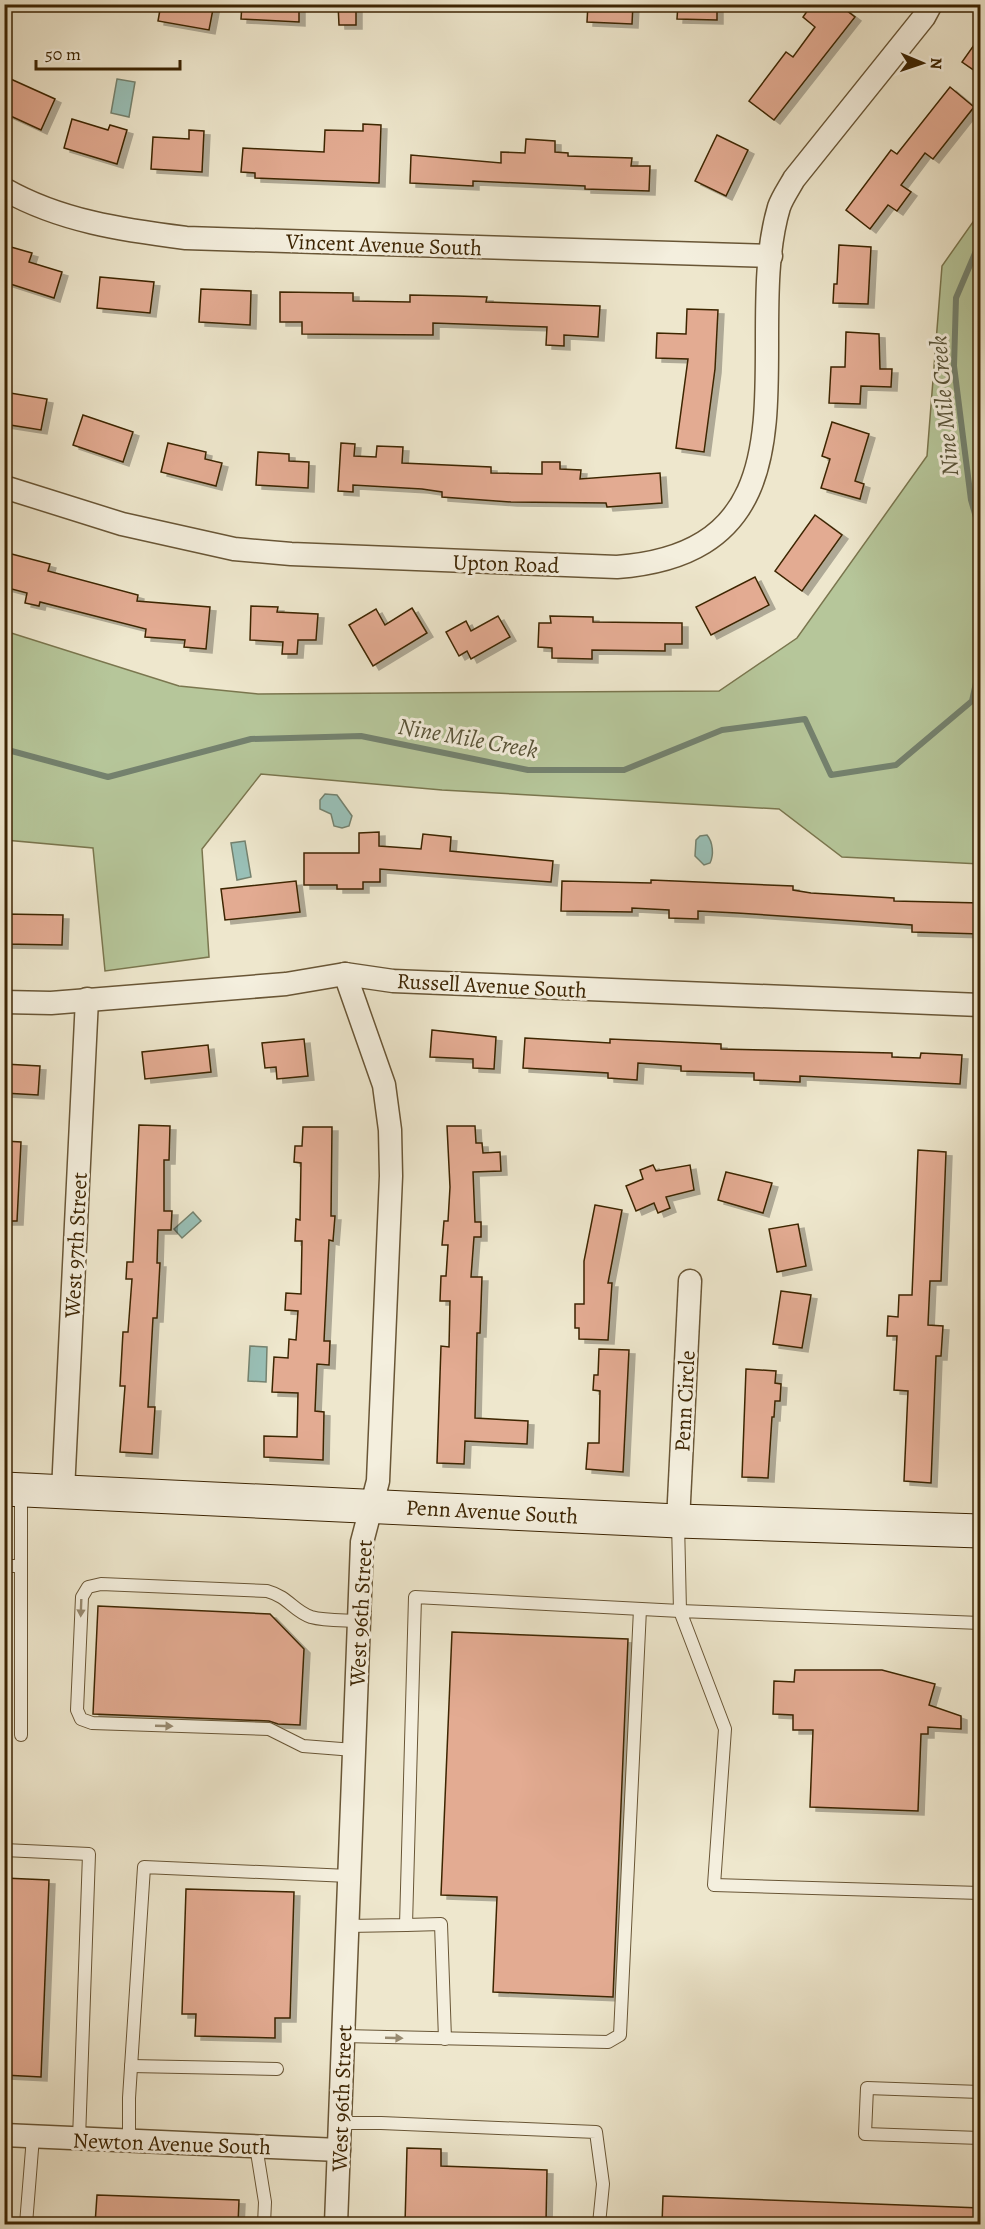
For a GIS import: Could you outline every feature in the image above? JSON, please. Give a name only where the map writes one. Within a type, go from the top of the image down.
[{"type":"main road","name":"Penn Avenue South","points":[[13,1489],[371,1504],[678,1521],[981,1531]]},
{"type":"street","points":[[771,256],[780,205],[794,179],[924,17],[931,4]]},
{"type":"street","name":"Vincent Avenue South","points":[[4,189],[66,216],[125,231],[186,238],[771,256]]},
{"type":"street","name":"Upton Road","points":[[4,487],[122,524],[234,549],[291,554],[559,565],[617,567],[649,565],[680,555],[707,541],[731,519],[749,492],[760,463],[765,430],[771,256]]},
{"type":"street","name":"Russell Avenue South","points":[[4,1002],[51,1003],[286,984],[345,974],[393,981],[981,1005]]},
{"type":"street","name":"West 96th Street","points":[[336,2224],[362,1542],[378,1481],[391,1176],[390,1130],[384,1085],[345,974]]},
{"type":"street","name":"West 97th Street","points":[[63,1491],[87,999]]},
{"type":"street","name":"Penn Circle","points":[[678,1521],[690,1281]]},
{"type":"street","name":"Newton Avenue South","points":[[4,2135],[339,2150]]},
{"type":"lane","points":[[13,1489],[21,1566],[21,1735]]},
{"type":"lane","points":[[678,1521],[680,1611],[725,1729],[714,1885],[980,1893],[981,1836]]},
{"type":"lane","points":[[4,1566],[21,1566]]},
{"type":"lane","points":[[354,1750],[303,1746],[269,1729],[92,1723],[81,1719],[77,1710],[82,1597],[88,1587],[101,1584],[267,1592],[281,1595],[297,1609],[311,1617],[359,1622]]},
{"type":"lane","points":[[406,1925],[414,1597],[680,1611],[981,1623]]},
{"type":"lane","points":[[343,2036],[608,2042],[620,2035],[640,1609]]},
{"type":"lane","points":[[4,1850],[89,1854],[79,2139]]},
{"type":"lane","points":[[129,2141],[131,2066],[144,1867],[349,1876]]},
{"type":"lane","points":[[347,1926],[441,1924],[445,2039]]},
{"type":"lane","points":[[131,2066],[278,2069]]},
{"type":"lane","points":[[981,2092],[867,2088],[865,2134],[981,2138]]},
{"type":"lane","points":[[340,2123],[381,2122],[596,2132],[603,2184],[600,2224]]},
{"type":"lane","points":[[26,2224],[33,2137]]},
{"type":"lane","points":[[256,2146],[265,2202],[264,2224]]},
{"type":"green space","points":[[980,212],[980,864],[842,857],[779,809],[442,790],[261,774],[202,849],[209,957],[105,971],[93,848],[5,840],[5,631],[179,686],[258,694],[719,691],[797,638],[927,456],[942,266]]},
{"type":"water","points":[[117,79],[135,82],[129,117],[111,113]]},
{"type":"water","points":[[325,794],[337,795],[352,816],[349,826],[342,828],[334,826],[331,814],[320,809],[320,800]]},
{"type":"water","points":[[707,835],[712,845],[712,856],[710,863],[704,865],[695,856],[696,840],[700,836]]},
{"type":"water","points":[[245,841],[251,877],[237,880],[231,843]]},
{"type":"water","points":[[193,1212],[201,1221],[182,1238],[174,1229]]},
{"type":"water","points":[[250,1346],[267,1347],[266,1382],[248,1381]]},
{"type":"building","points":[[161,4],[214,4],[209,30],[158,21]]},
{"type":"building","points":[[242,4],[299,4],[299,22],[241,19]]},
{"type":"building","points":[[338,4],[356,4],[356,25],[339,25]]},
{"type":"building","points":[[588,4],[633,4],[632,24],[587,22]]},
{"type":"building","points":[[678,4],[717,4],[717,20],[677,19]]},
{"type":"building","points":[[812,4],[825,11],[829,4],[838,4],[855,17],[774,120],[749,101],[786,52],[793,57],[815,27],[803,17]]},
{"type":"building","points":[[981,35],[981,75],[962,62]]},
{"type":"building","points":[[4,76],[55,99],[41,130],[4,113]]},
{"type":"building","points":[[950,87],[974,107],[933,159],[925,153],[901,185],[911,192],[897,211],[888,205],[870,229],[846,210],[891,150],[897,154]]},
{"type":"building","points":[[72,119],[108,130],[110,125],[127,130],[117,164],[64,148]]},
{"type":"building","points":[[363,124],[381,125],[379,183],[255,178],[255,173],[241,172],[243,148],[324,152],[325,130],[363,131]]},
{"type":"building","points":[[189,130],[204,131],[202,172],[151,169],[153,137],[189,139]]},
{"type":"building","points":[[717,135],[748,150],[726,196],[695,181]]},
{"type":"building","points":[[526,139],[555,141],[555,152],[568,153],[568,156],[632,158],[631,166],[650,166],[649,191],[473,181],[473,186],[410,183],[411,155],[501,163],[501,152],[525,153]]},
{"type":"building","points":[[4,245],[32,253],[29,262],[62,272],[54,298],[4,282]]},
{"type":"building","points":[[839,245],[871,247],[868,304],[833,303],[834,284],[837,284]]},
{"type":"building","points":[[100,277],[154,282],[150,313],[97,308]]},
{"type":"building","points":[[201,289],[251,291],[250,325],[199,322]]},
{"type":"building","points":[[280,292],[353,293],[353,301],[410,302],[410,295],[487,297],[486,302],[600,306],[598,337],[564,335],[564,346],[546,345],[547,327],[433,323],[433,335],[302,334],[302,322],[280,322]]},
{"type":"building","points":[[687,309],[718,310],[715,369],[704,452],[676,448],[688,359],[656,358],[657,333],[686,334]]},
{"type":"building","points":[[846,332],[879,334],[880,369],[892,369],[891,387],[861,386],[860,404],[829,403],[831,367],[845,367]]},
{"type":"building","points":[[4,392],[47,399],[41,430],[4,424]]},
{"type":"building","points":[[83,415],[133,432],[123,462],[73,445]]},
{"type":"building","points":[[832,422],[869,434],[855,481],[864,484],[860,499],[821,488],[830,459],[822,456]]},
{"type":"building","points":[[168,443],[206,452],[205,459],[222,463],[216,486],[161,472]]},
{"type":"building","points":[[341,443],[355,444],[354,456],[376,457],[377,446],[403,447],[402,463],[491,467],[491,473],[542,474],[542,462],[560,462],[560,469],[581,470],[580,479],[660,473],[662,503],[607,507],[606,503],[511,502],[442,497],[442,492],[422,489],[353,485],[353,492],[338,491]]},
{"type":"building","points":[[258,452],[289,454],[289,461],[309,462],[308,488],[256,485]]},
{"type":"building","points":[[815,515],[842,535],[802,591],[775,571]]},
{"type":"building","points":[[4,552],[50,564],[48,571],[138,595],[137,601],[210,607],[206,649],[184,647],[185,640],[145,637],[146,629],[40,602],[39,606],[25,603],[27,593],[4,587]]},
{"type":"building","points":[[755,577],[769,605],[711,635],[696,607]]},
{"type":"building","points":[[251,606],[278,607],[277,612],[318,614],[316,640],[298,640],[297,654],[282,654],[283,642],[250,640]]},
{"type":"building","points":[[412,608],[427,633],[373,666],[349,625],[376,609],[385,625]]},
{"type":"building","points":[[498,616],[510,637],[471,659],[467,651],[459,656],[446,632],[466,621],[471,631]]},
{"type":"building","points":[[550,616],[593,617],[593,622],[682,623],[682,644],[665,644],[665,651],[592,650],[592,659],[552,658],[552,648],[538,647],[539,623],[551,623]]},
{"type":"building","points":[[379,832],[379,846],[421,849],[423,834],[451,837],[450,851],[553,861],[551,882],[380,869],[380,882],[363,882],[363,889],[337,889],[337,885],[304,885],[304,853],[359,853],[359,833]]},
{"type":"building","points":[[651,880],[793,886],[793,890],[811,893],[894,898],[894,901],[981,903],[981,934],[912,932],[912,925],[737,913],[698,911],[698,919],[669,918],[669,910],[632,908],[632,912],[561,911],[562,881],[651,883]]},
{"type":"building","points":[[296,881],[300,912],[225,920],[221,889]]},
{"type":"building","points":[[4,914],[63,915],[62,945],[4,944]]},
{"type":"building","points":[[432,1030],[496,1037],[494,1069],[473,1068],[473,1059],[430,1057]]},
{"type":"building","points":[[525,1038],[610,1043],[610,1039],[721,1044],[721,1049],[892,1053],[892,1057],[920,1058],[921,1053],[962,1055],[960,1084],[800,1076],[800,1082],[754,1080],[754,1073],[681,1071],[681,1066],[638,1063],[637,1080],[608,1078],[608,1073],[523,1068]]},
{"type":"building","points":[[304,1039],[308,1076],[277,1079],[276,1067],[265,1068],[262,1043]]},
{"type":"building","points":[[208,1045],[211,1072],[145,1079],[142,1052]]},
{"type":"building","points":[[4,1064],[40,1066],[38,1095],[4,1093]]},
{"type":"building","points":[[139,1125],[170,1126],[169,1160],[164,1160],[164,1211],[172,1211],[171,1230],[158,1230],[157,1263],[160,1263],[157,1318],[153,1318],[148,1407],[155,1407],[152,1454],[120,1452],[125,1386],[120,1386],[123,1332],[128,1332],[132,1279],[126,1279],[127,1262],[133,1262]]},
{"type":"building","points":[[447,1126],[475,1126],[476,1143],[482,1143],[483,1153],[500,1152],[501,1171],[473,1172],[475,1222],[481,1222],[481,1237],[474,1237],[471,1277],[482,1277],[480,1333],[477,1333],[475,1418],[528,1421],[527,1444],[465,1441],[464,1464],[437,1463],[441,1346],[449,1347],[450,1301],[440,1301],[441,1276],[446,1276],[448,1245],[442,1245],[444,1221],[448,1221],[450,1187]]},
{"type":"building","points":[[303,1127],[332,1127],[331,1216],[335,1216],[333,1241],[329,1240],[324,1341],[330,1341],[329,1365],[317,1364],[315,1411],[324,1412],[323,1460],[264,1457],[264,1436],[297,1437],[298,1393],[272,1392],[274,1357],[288,1358],[289,1339],[296,1340],[298,1311],[285,1310],[286,1293],[301,1294],[302,1241],[295,1241],[296,1219],[300,1220],[301,1163],[294,1162],[295,1146],[302,1146]]},
{"type":"building","points":[[4,1141],[21,1142],[17,1221],[4,1221]]},
{"type":"building","points":[[918,1150],[946,1152],[941,1281],[930,1281],[928,1325],[943,1326],[941,1356],[936,1356],[931,1483],[904,1481],[908,1391],[894,1390],[897,1336],[887,1336],[888,1316],[898,1317],[899,1295],[912,1295]]},
{"type":"building","points":[[653,1165],[656,1171],[690,1165],[694,1190],[666,1197],[670,1208],[658,1213],[654,1203],[636,1211],[626,1186],[643,1179],[640,1170]]},
{"type":"building","points":[[726,1172],[772,1183],[763,1213],[718,1200]]},
{"type":"building","points":[[595,1205],[622,1210],[608,1283],[612,1283],[608,1340],[579,1339],[579,1328],[575,1328],[575,1304],[584,1304],[584,1261]]},
{"type":"building","points":[[798,1224],[806,1266],[777,1272],[769,1229]]},
{"type":"building","points":[[781,1291],[811,1295],[802,1348],[773,1344]]},
{"type":"building","points":[[599,1349],[629,1350],[623,1472],[586,1469],[588,1443],[599,1443],[600,1391],[593,1390],[594,1375],[598,1375]]},
{"type":"building","points":[[746,1369],[776,1371],[775,1383],[781,1384],[780,1401],[775,1401],[774,1417],[772,1417],[768,1478],[742,1477]]},
{"type":"building","points":[[98,1606],[270,1614],[304,1649],[300,1725],[278,1724],[269,1721],[93,1714]]},
{"type":"building","points":[[452,1632],[628,1639],[613,1997],[493,1992],[497,1897],[441,1895]]},
{"type":"building","points":[[795,1670],[882,1670],[935,1684],[929,1705],[961,1716],[961,1729],[928,1727],[928,1734],[921,1734],[918,1811],[810,1807],[813,1730],[793,1730],[793,1715],[773,1714],[774,1681],[794,1682]]},
{"type":"building","points":[[4,1878],[49,1880],[41,2077],[4,2075]]},
{"type":"building","points":[[186,1889],[294,1892],[290,2018],[275,2018],[275,2038],[195,2036],[196,2014],[182,2014]]},
{"type":"building","points":[[407,2148],[441,2149],[441,2166],[547,2170],[546,2222],[438,2218],[438,2224],[405,2224]]},
{"type":"building","points":[[97,2195],[239,2200],[238,2224],[95,2224]]},
{"type":"building","points":[[663,2196],[981,2208],[981,2224],[662,2224]]},
{"type":"waterway","name":"Nine Mile Creek","points":[[980,246],[956,298],[954,366],[971,500],[980,531]]},
{"type":"waterway","name":"Nine Mile Creek","points":[[4,749],[108,777],[251,739],[361,736],[528,770],[624,770],[722,730],[805,719],[831,775],[896,765],[972,701],[980,665]]}]
